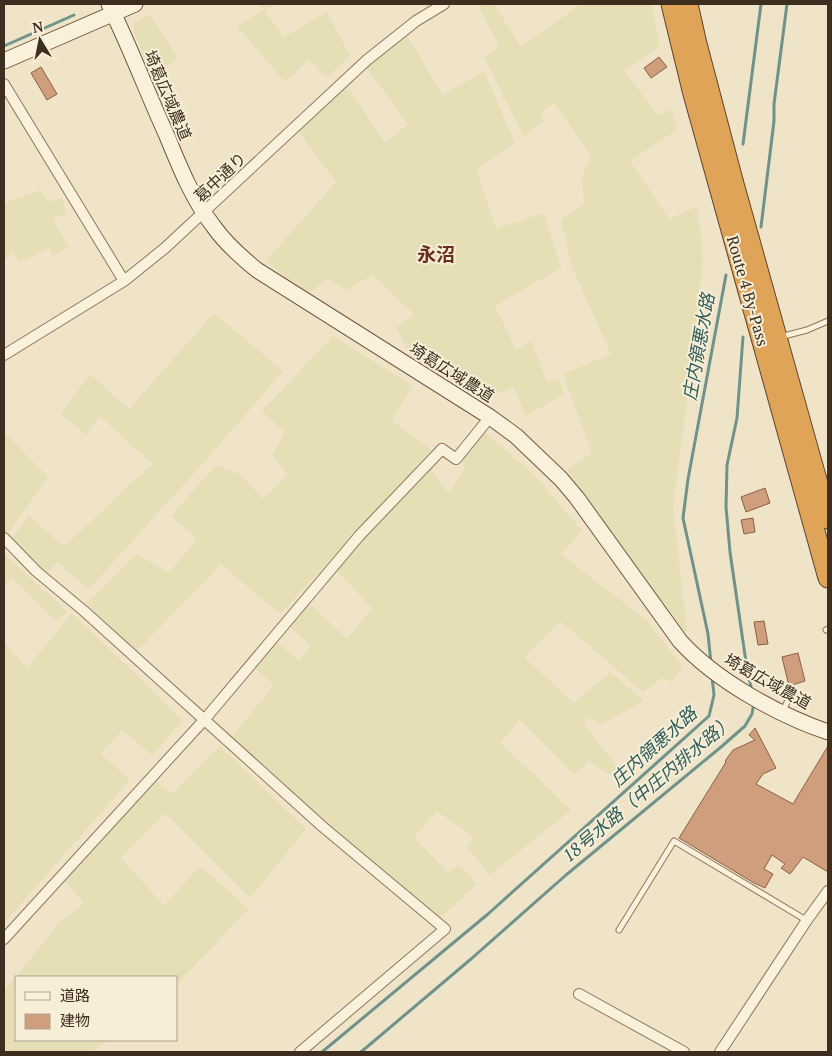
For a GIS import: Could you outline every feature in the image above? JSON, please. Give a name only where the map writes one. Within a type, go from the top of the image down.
[{"type":"highway","name":"Route 4 By-Pass","points":[[671,4],[693,94],[828,578]]},
{"type":"highway","name":"Route 4 By-Pass","points":[[688,4],[720,131],[828,519]]},
{"type":"street","points":[[4,61],[111,8],[135,4]]},
{"type":"street","name":"葛中通り","points":[[4,355],[124,280],[165,248],[367,60],[416,21],[444,4]]},
{"type":"street","name":"埼葛広域農道","points":[[111,8],[185,180],[215,230],[231,247],[257,270],[490,417],[516,436],[561,479],[577,498],[680,641],[702,663],[762,702],[785,706],[828,732]]},
{"type":"street","points":[[4,84],[124,280]]},
{"type":"street","points":[[4,939],[205,719],[359,536],[442,449],[456,459],[490,417]]},
{"type":"street","points":[[5,542],[36,571],[84,610],[323,827],[445,928],[300,1052]]},
{"type":"street","points":[[720,1052],[828,891]]},
{"type":"street","points":[[578,994],[684,1052]]},
{"type":"lane","points":[[777,338],[808,330],[828,321]]},
{"type":"lane","points":[[619,930],[674,841],[807,920]]},
{"type":"shaded area","points":[[260,4],[275,4],[264,10]]},
{"type":"shaded area","points":[[477,4],[494,4],[521,47],[581,4],[651,4],[660,46],[624,70],[657,115],[672,110],[677,130],[630,161],[669,219],[698,206],[703,261],[673,506],[686,633],[670,614],[567,470],[592,453],[563,374],[611,354],[572,267],[561,220],[584,204],[582,176],[591,156],[554,103],[540,113],[543,121],[524,137],[484,57],[499,46]]},
{"type":"shaded area","points":[[264,10],[284,37],[327,12],[350,56],[326,78],[309,59],[285,82],[237,26]]},
{"type":"shaded area","points":[[150,15],[178,59],[151,75],[134,32],[134,22]]},
{"type":"shaded area","points":[[407,36],[443,95],[484,71],[515,143],[476,169],[496,229],[544,213],[561,268],[495,306],[516,350],[531,341],[547,382],[559,378],[564,394],[526,416],[513,387],[483,400],[413,358],[396,328],[414,314],[372,275],[347,290],[327,278],[307,296],[266,261],[336,182],[295,127],[344,80],[385,143],[408,124],[365,66]]},
{"type":"shaded area","points":[[41,190],[48,202],[62,198],[66,213],[53,220],[69,247],[53,256],[49,248],[19,263],[14,252],[4,260],[4,203]]},
{"type":"shaded area","points":[[214,313],[283,371],[207,459],[88,590],[58,562],[45,574],[11,539],[29,515],[64,547],[152,464],[100,416],[86,435],[61,414],[90,374],[129,409]]},
{"type":"shaded area","points":[[333,336],[413,386],[392,420],[431,450],[280,614],[221,564],[137,651],[86,603],[137,554],[169,573],[197,539],[171,516],[216,465],[242,475],[262,499],[288,474],[272,456],[285,432],[262,411]]},
{"type":"shaded area","points":[[483,430],[536,477],[582,530],[561,554],[647,621],[682,666],[673,682],[662,678],[643,692],[560,621],[525,658],[574,703],[610,672],[644,701],[600,725],[589,717],[583,723],[618,768],[610,775],[589,761],[574,775],[520,720],[500,742],[571,810],[490,875],[467,847],[474,837],[437,811],[414,837],[448,873],[458,864],[477,884],[438,920],[231,738],[274,685],[251,665],[272,638],[299,661],[311,647],[286,623],[308,602],[347,639],[372,608],[335,569],[431,470],[449,494],[465,468],[461,456]]},
{"type":"shaded area","points":[[4,432],[48,477],[8,534],[4,529],[4,489],[6,486],[4,483]]},
{"type":"shaded area","points":[[4,554],[67,611],[57,622],[12,578],[4,585]]},
{"type":"shaded area","points":[[72,613],[183,720],[152,755],[122,730],[101,754],[130,780],[4,923],[4,642],[27,668]]},
{"type":"shaded area","points":[[220,746],[306,829],[250,898],[165,813],[121,858],[164,906],[200,866],[249,909],[178,983],[178,976],[16,976],[60,922],[84,903],[63,878],[151,777],[173,794]]},
{"type":"shaded area","points":[[15,977],[15,1041],[107,1041],[91,1052],[4,1052],[4,991]]},
{"type":"building","points":[[659,57],[667,67],[651,78],[644,68]]},
{"type":"building","points":[[41,67],[57,94],[47,100],[31,73]]},
{"type":"building","points":[[765,488],[770,503],[746,512],[741,497]]},
{"type":"building","points":[[753,518],[755,532],[744,534],[741,520]]},
{"type":"building","points":[[764,621],[768,644],[758,645],[754,622]]},
{"type":"building","points":[[798,653],[805,681],[789,686],[782,657]]},
{"type":"building","points":[[755,728],[776,768],[763,774],[756,784],[793,804],[828,746],[828,872],[803,857],[790,874],[781,868],[785,864],[772,855],[764,869],[773,874],[765,888],[679,838],[733,750],[755,740],[749,735]]},
{"type":"waterway","name":"庄内領悪水路","points":[[743,144],[761,4]]},
{"type":"waterway","name":"18号水路（中庄内排水路）","points":[[761,227],[787,4]]},
{"type":"waterway","points":[[4,46],[74,15]]},
{"type":"waterway","name":"庄内領悪水路","points":[[711,663],[708,634],[683,518],[688,479],[726,275]]},
{"type":"waterway","name":"18号水路（中庄内排水路）","points":[[743,337],[737,418],[727,465],[726,507],[730,552],[752,691]]},
{"type":"waterway","name":"庄内領悪水路","points":[[322,1052],[488,914],[709,716],[714,695],[712,677]]},
{"type":"waterway","name":"18号水路（中庄内排水路）","points":[[361,1052],[566,875],[745,726],[752,714],[754,702]]},
{"type":"district","name":"永沼","points":[[436,254]]}]
